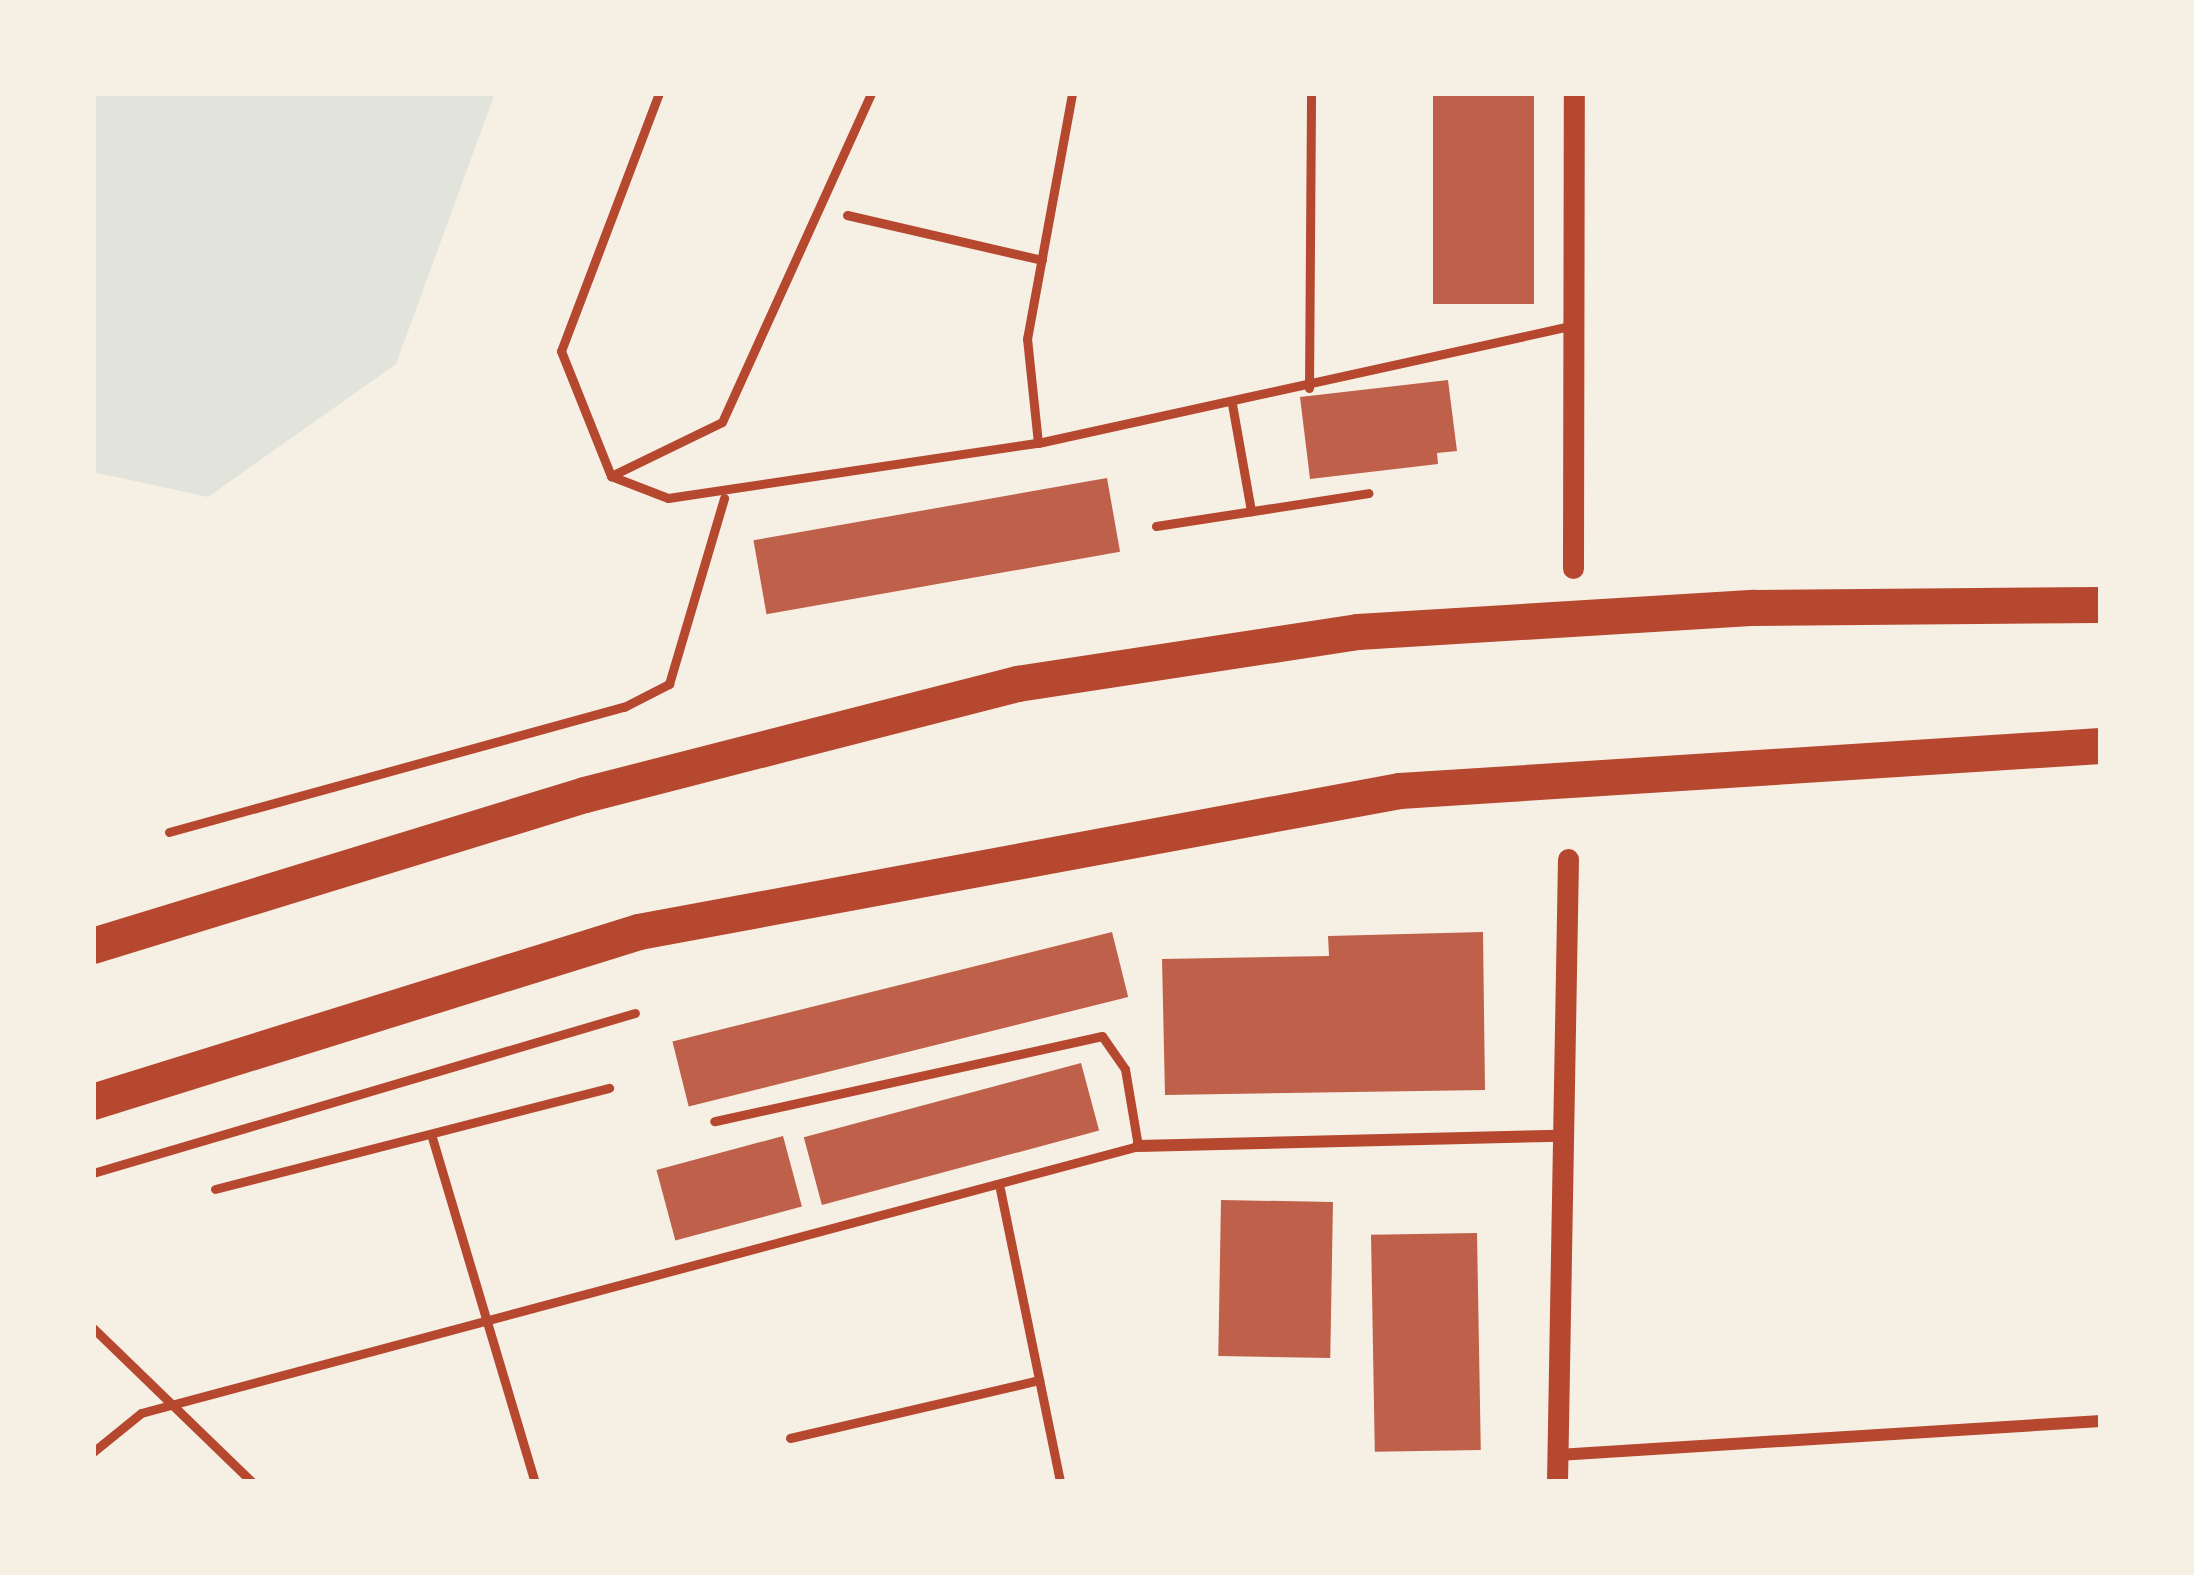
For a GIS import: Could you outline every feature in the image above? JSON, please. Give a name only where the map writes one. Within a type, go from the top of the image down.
[{"type":"highway","points":[[93,946],[585,795],[1018,683],[1358,632],[1754,608],[2101,605]]},
{"type":"highway","points":[[93,1102],[639,932],[1377,795],[2101,746]]},
{"type":"street","points":[[1573,568],[1574,93]]},
{"type":"street","points":[[1557,1482],[1568,859]]},
{"type":"street","points":[[1138,1146],[1561,1136]]},
{"type":"street","points":[[1558,1455],[2101,1421]]},
{"type":"lane","points":[[659,93],[561,351],[611,476],[668,498],[724,498],[1038,443],[1309,388],[1575,325]]},
{"type":"lane","points":[[611,476],[722,422],[872,93]]},
{"type":"lane","points":[[1038,443],[1027,339],[1072,93]]},
{"type":"lane","points":[[1309,388],[1311,93]]},
{"type":"lane","points":[[847,215],[1042,260]]},
{"type":"lane","points":[[1232,404],[1251,511]]},
{"type":"lane","points":[[1156,526],[1368,494]]},
{"type":"lane","points":[[169,832],[624,707],[669,684],[724,498]]},
{"type":"lane","points":[[93,1173],[635,1013]]},
{"type":"lane","points":[[93,1451],[141,1413],[1000,1189],[1138,1146],[1125,1069],[1102,1036],[714,1121]]},
{"type":"lane","points":[[215,1189],[609,1088]]},
{"type":"lane","points":[[430,1134],[493,1321],[535,1482]]},
{"type":"lane","points":[[1000,1189],[1060,1482]]},
{"type":"lane","points":[[93,1328],[251,1482]]},
{"type":"lane","points":[[790,1438],[1040,1380]]},
{"type":"shaded area","points":[[93,93],[495,93],[396,364],[208,497],[93,472]]},
{"type":"building","points":[[1433,93],[1534,93],[1534,304],[1433,304]]},
{"type":"building","points":[[1448,380],[1457,451],[1437,453],[1438,464],[1310,479],[1300,397]]},
{"type":"building","points":[[1107,478],[1120,552],[766,614],[753,540]]},
{"type":"building","points":[[1112,932],[1128,997],[689,1107],[672,1042]]},
{"type":"building","points":[[1483,932],[1485,1090],[1165,1095],[1162,959],[1329,956],[1328,936]]},
{"type":"building","points":[[1081,1063],[1099,1131],[822,1205],[804,1137]]},
{"type":"building","points":[[783,1136],[802,1207],[675,1240],[656,1170]]},
{"type":"building","points":[[1221,1200],[1333,1202],[1330,1358],[1218,1356]]},
{"type":"building","points":[[1477,1233],[1481,1450],[1375,1452],[1371,1235]]}]
